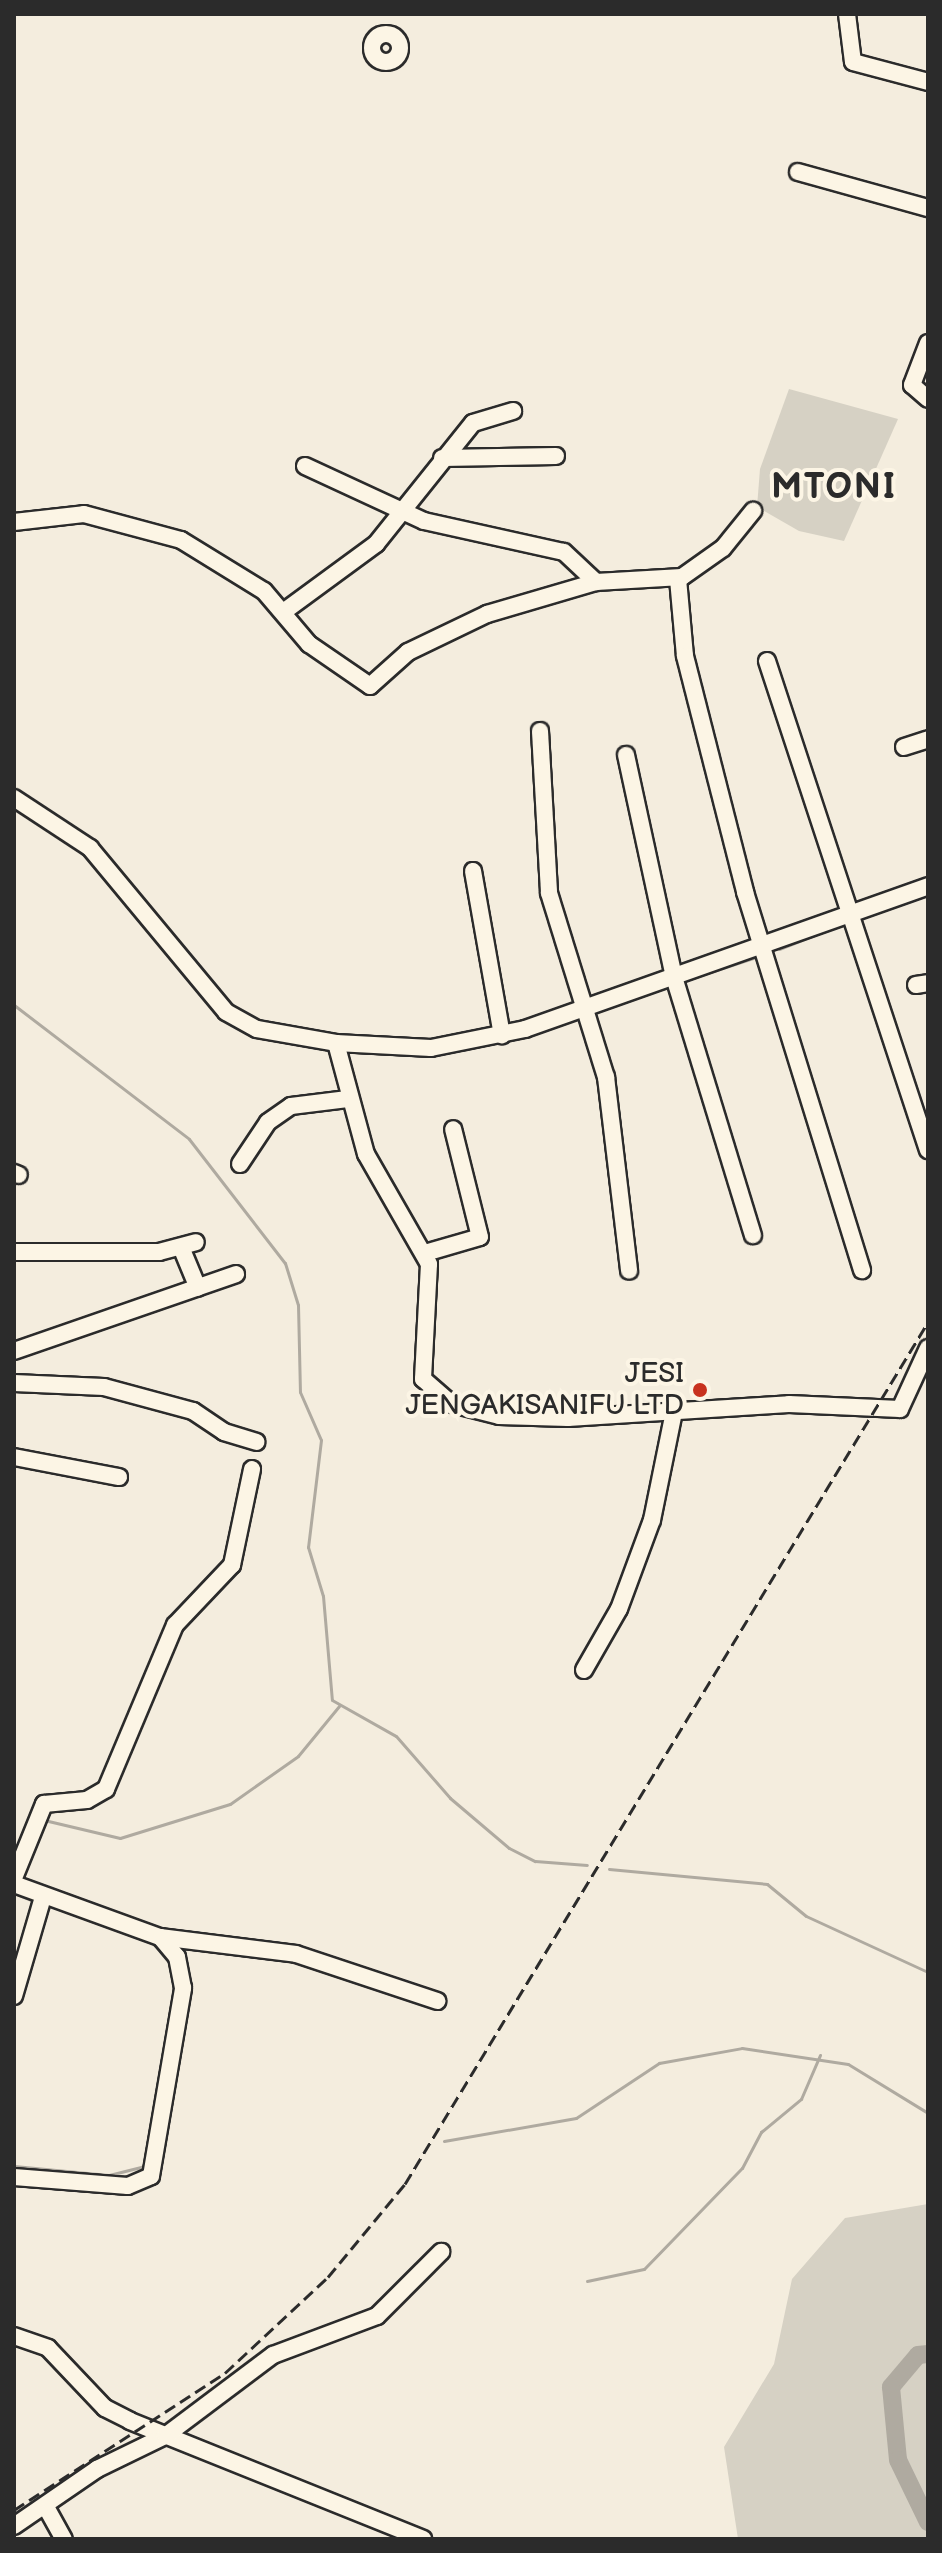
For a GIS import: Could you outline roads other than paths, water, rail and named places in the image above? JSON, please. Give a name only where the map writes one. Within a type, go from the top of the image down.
[{"type":"street","points":[[847,14],[853,62],[928,82]]},
{"type":"street","points":[[798,172],[928,208]]},
{"type":"street","points":[[928,343],[912,385],[928,399]]},
{"type":"street","points":[[286,610],[376,544],[473,423],[513,411]]},
{"type":"street","points":[[442,458],[556,456]]},
{"type":"street","points":[[305,466],[399,512],[564,552],[596,582]]},
{"type":"street","points":[[14,522],[84,514],[138,523],[213,555],[286,610],[309,644],[370,686],[403,655],[451,628],[596,582],[678,579],[723,548],[753,511]]},
{"type":"street","points":[[678,579],[685,656],[765,947],[862,1270]]},
{"type":"street","points":[[767,661],[928,1150]]},
{"type":"street","points":[[540,731],[549,893],[606,1077],[629,1271]]},
{"type":"street","points":[[904,747],[928,739]]},
{"type":"street","points":[[626,755],[674,977],[753,1235]]},
{"type":"street","points":[[14,798],[90,848],[226,1012],[257,1029],[336,1043],[431,1048],[502,1035],[765,947],[928,886]]},
{"type":"street","points":[[473,871],[502,1035]]},
{"type":"street","points":[[336,1043],[348,1099],[369,1162],[425,1253],[431,1296],[423,1379],[452,1404],[499,1416],[568,1418],[675,1407],[900,1409],[928,1348]]},
{"type":"street","points":[[240,1164],[268,1122],[291,1106],[348,1099]]},
{"type":"street","points":[[425,1253],[480,1237],[453,1129]]},
{"type":"street","points":[[14,1252],[189,1244],[198,1288]]},
{"type":"street","points":[[14,1351],[236,1274]]},
{"type":"street","points":[[14,1383],[104,1387],[193,1411],[224,1432],[257,1442]]},
{"type":"street","points":[[584,1670],[619,1609],[652,1520],[675,1407]]},
{"type":"street","points":[[14,1457],[119,1477]]},
{"type":"street","points":[[14,1878],[44,1804],[87,1800],[106,1789],[175,1625],[232,1565],[252,1469]]},
{"type":"street","points":[[14,1884],[160,1937],[296,1954],[437,2001]]},
{"type":"street","points":[[14,1996],[43,1897]]},
{"type":"street","points":[[14,2177],[128,2186],[151,2176],[183,1988],[177,1957],[160,1937]]},
{"type":"street","points":[[14,2526],[46,2507],[97,2469],[165,2436],[273,2355],[377,2316],[441,2252]]},
{"type":"street","points":[[14,2336],[62,2359],[105,2408],[373,2531],[423,2539]]},
{"type":"street","points":[[46,2507],[64,2539]]},
{"type":"waterway","points":[[898,889],[920,881]]},
{"type":"waterway","points":[[779,949],[830,929]]},
{"type":"waterway","points":[[686,980],[759,956]]},
{"type":"waterway","points":[[14,1005],[189,1139],[285,1263],[298,1305],[300,1392],[321,1440],[308,1547],[323,1596],[332,1700],[396,1736],[450,1798],[509,1848],[535,1861],[587,1865]]},
{"type":"waterway","points":[[504,1025],[547,1013]]},
{"type":"waterway","points":[[463,1050],[490,1044]]},
{"type":"waterway","points":[[44,1820],[120,1838],[230,1804],[298,1756],[339,1706]]},
{"type":"waterway","points":[[609,1869],[767,1884],[806,1916],[928,1972]]},
{"type":"waterway","points":[[14,1893],[36,1902]]},
{"type":"waterway","points":[[89,1920],[127,1933]]},
{"type":"waterway","points":[[149,1940],[164,1954]]},
{"type":"waterway","points":[[444,2141],[576,2118],[659,2063],[742,2048],[848,2064],[928,2113]]},
{"type":"waterway","points":[[587,2281],[644,2269],[742,2168],[761,2132],[801,2099],[820,2055]]},
{"type":"waterway","points":[[14,2166],[109,2175],[145,2166]]},
{"type":"waterway","points":[[928,2354],[918,2355],[891,2387],[898,2460],[928,2522]]},
{"type":"railway","points":[[14,2510],[225,2373],[328,2277],[405,2184],[928,1322]]},
{"type":"place","name":"JESI JENGAKISANIFU LTD","points":[[700,1390]]},
{"type":"district","name":"MTONI","points":[[834,488]]}]
